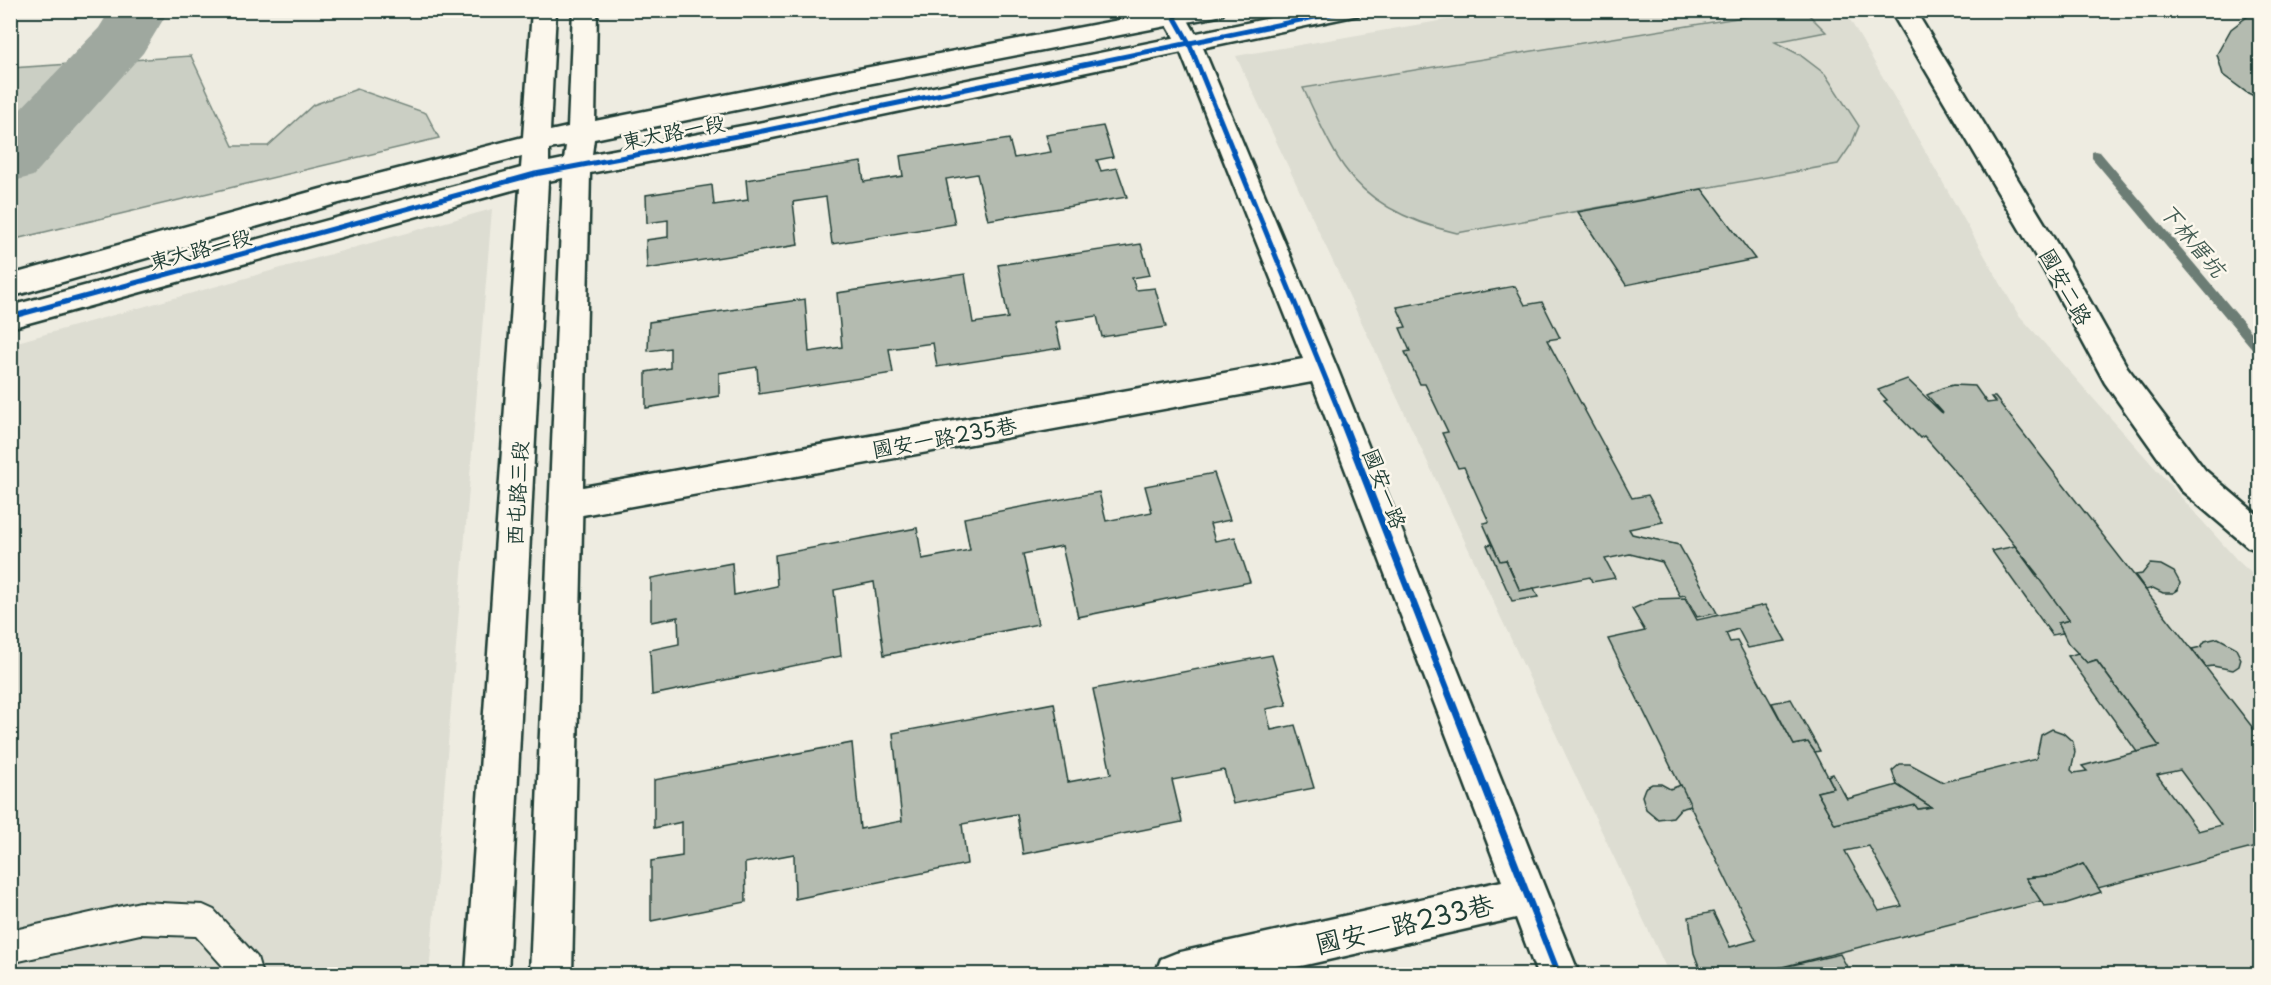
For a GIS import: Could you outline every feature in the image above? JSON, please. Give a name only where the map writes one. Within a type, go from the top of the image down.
[{"type":"street","name":"西屯路三段","points":[[487,975],[543,10]]},
{"type":"street","points":[[551,975],[585,10]]},
{"type":"street","name":"東大路一段","points":[[579,150],[758,132],[1179,24],[1213,10]]},
{"type":"street","name":"東大路一段","points":[[10,286],[342,194],[579,150],[757,95],[1179,24],[1349,10]]},
{"type":"street","name":"國安二路","points":[[1902,10],[2058,269],[2116,375],[2193,480],[2260,537]]},
{"type":"street","name":"國安一路","points":[[1179,24],[1322,368],[1558,975]]},
{"type":"street","name":"東大路一段","points":[[10,317],[536,159]]},
{"type":"street","name":"國安一路235巷","points":[[566,504],[1322,368]]},
{"type":"street","name":"國安一路233巷","points":[[1176,975],[1527,895]]},
{"type":"lane","points":[[10,947],[140,918],[203,921],[246,968],[246,975]]},
{"type":"shaded area","points":[[1787,10],[1805,11],[1826,32],[1775,42],[1800,55],[1825,74],[1859,126],[1851,145],[1838,164],[1457,233],[1409,218],[1366,192],[1338,158],[1303,88]]},
{"type":"shaded area","points":[[1497,11],[1845,11],[2018,314],[2237,560],[2260,581],[2260,974],[1669,974],[1236,56]]},
{"type":"shaded area","points":[[191,56],[233,146],[268,146],[313,105],[357,89],[426,113],[439,138],[11,240],[11,68]]},
{"type":"shaded area","points":[[492,209],[429,974],[11,974],[10,344]]},
{"type":"building","points":[[2256,10],[2260,10],[2260,99],[2223,75],[2217,54],[2231,29]]},
{"type":"building","points":[[1103,126],[1113,157],[1097,160],[1101,171],[1117,168],[1127,197],[988,220],[977,174],[946,179],[955,224],[832,244],[826,197],[793,202],[798,245],[647,269],[646,240],[668,237],[668,220],[647,223],[646,195],[712,185],[714,205],[748,200],[746,180],[861,162],[864,182],[903,176],[900,156],[1009,139],[1014,158],[1051,152],[1046,135]]},
{"type":"building","points":[[1702,189],[1755,259],[1626,285],[1578,212]]},
{"type":"building","points":[[1141,244],[1150,275],[1132,278],[1136,290],[1155,288],[1166,327],[1102,337],[1097,316],[1055,322],[1061,348],[937,367],[933,343],[889,349],[893,373],[759,394],[757,367],[719,373],[719,396],[646,408],[646,372],[670,368],[670,348],[648,351],[649,322],[805,299],[809,352],[842,347],[837,293],[965,274],[973,323],[1008,318],[998,265]]},
{"type":"building","points":[[1515,286],[1525,305],[1542,302],[1560,338],[1547,340],[1632,498],[1648,495],[1663,522],[1629,529],[1632,534],[1679,545],[1717,613],[1697,617],[1685,595],[1680,596],[1662,562],[1630,554],[1605,559],[1615,578],[1592,582],[1590,577],[1520,591],[1506,560],[1500,561],[1483,523],[1489,522],[1464,467],[1458,468],[1442,433],[1448,432],[1425,384],[1420,384],[1405,352],[1410,351],[1400,328],[1406,327],[1397,307]]},
{"type":"building","points":[[1907,379],[1943,413],[1927,395],[1942,388],[1953,385],[1975,386],[1987,403],[1995,402],[1991,397],[1995,397],[2260,737],[2260,846],[2098,888],[2083,864],[2056,875],[2026,878],[2041,901],[1754,974],[1702,974],[1694,953],[1689,917],[1713,912],[1730,947],[1756,940],[1608,639],[1645,631],[1632,609],[1655,599],[1685,598],[1697,620],[1765,605],[1786,641],[1748,648],[1738,629],[1726,633],[1730,642],[1737,641],[1794,745],[1808,742],[1815,752],[1834,788],[1817,792],[1835,824],[1915,805],[1918,809],[1931,807],[1897,785],[1892,771],[1900,764],[1910,764],[1943,782],[2036,759],[2041,735],[2052,729],[2063,733],[2073,742],[2075,752],[2071,770],[2074,773],[2087,771],[2082,766],[2159,746],[2096,660],[2087,663],[2068,643],[2058,623],[2069,620],[2035,575],[2038,575],[1967,485],[1924,436],[1920,438],[1884,401],[1887,400],[1878,390]],"holes":[[[2180,770],[2221,825],[2198,831],[2157,775]],[[1869,846],[1902,906],[1879,911],[1845,851]]]},
{"type":"building","points":[[1214,473],[1230,520],[1210,524],[1215,541],[1235,537],[1250,582],[1078,617],[1062,546],[1023,554],[1038,624],[884,655],[874,582],[834,590],[841,656],[652,695],[650,650],[679,644],[678,617],[651,622],[651,578],[732,563],[734,595],[777,586],[775,555],[917,528],[922,559],[970,550],[964,518],[1099,492],[1106,521],[1152,512],[1145,486]]},
{"type":"building","points":[[1492,544],[1500,561],[1506,560],[1520,591],[1534,588],[1538,597],[1512,601],[1487,545]]},
{"type":"building","points":[[2015,546],[2069,620],[2058,623],[2063,633],[2052,635],[1992,551]]},
{"type":"building","points":[[2150,564],[2161,565],[2174,572],[2180,583],[2178,590],[2173,593],[2163,593],[2153,588],[2146,590],[2135,575],[2142,574]]},
{"type":"building","points":[[2218,638],[2235,647],[2241,659],[2239,666],[2233,670],[2206,667],[2192,649],[2201,647],[2205,641]]},
{"type":"building","points":[[2078,653],[2087,663],[2096,660],[2159,746],[2137,752],[2068,656]]},
{"type":"building","points":[[1272,655],[1287,705],[1266,709],[1271,730],[1295,725],[1314,788],[1233,804],[1224,770],[1172,780],[1182,822],[1023,854],[1017,814],[962,824],[967,864],[795,899],[794,854],[745,863],[746,902],[651,921],[651,861],[682,856],[682,822],[654,828],[654,780],[852,743],[860,829],[902,821],[893,733],[1054,703],[1068,782],[1111,774],[1093,689]]},
{"type":"building","points":[[1791,699],[1820,751],[1815,752],[1808,742],[1794,745],[1772,703]]},
{"type":"building","points":[[1833,774],[1847,799],[1897,785],[1931,807],[1918,809],[1915,805],[1835,824],[1817,792],[1834,788],[1828,776]]},
{"type":"building","points":[[1652,784],[1661,784],[1670,789],[1681,785],[1691,806],[1680,809],[1673,817],[1658,819],[1646,809],[1642,796],[1645,788]]},
{"type":"building","points":[[2083,864],[2101,892],[2064,904],[2044,906],[2026,878],[2056,875]]},
{"type":"building","points":[[1840,954],[1851,974],[1754,974]]},
{"type":"waterway","points":[[10,160],[122,40],[140,10]]},
{"type":"waterway","name":"下林厝坑","points":[[2096,155],[2260,350]]},
{"type":"cycle path","points":[[10,317],[535,174],[758,132],[1349,10]]},
{"type":"cycle path","points":[[1175,18],[1189,43],[1322,368],[1558,974]]}]
